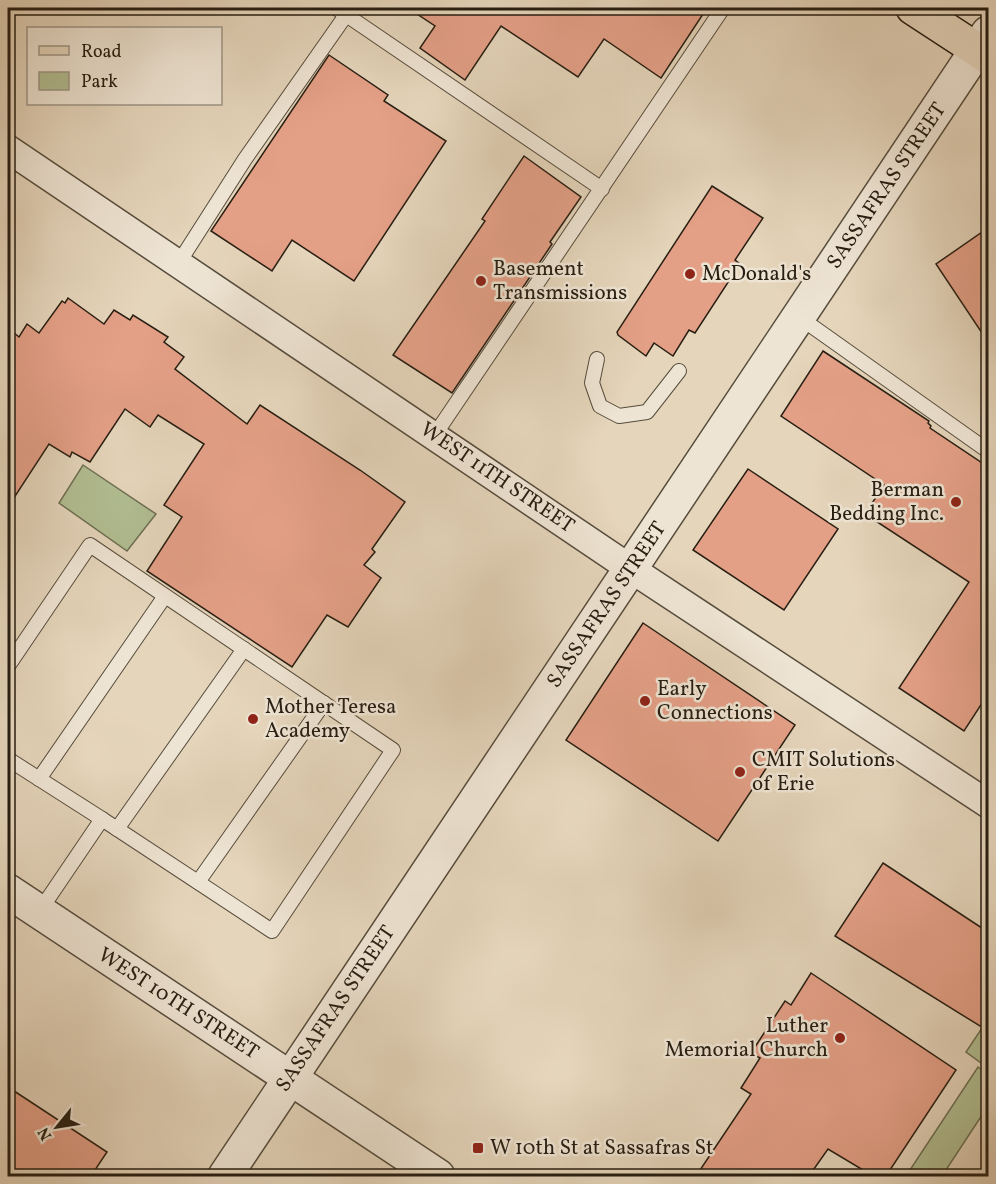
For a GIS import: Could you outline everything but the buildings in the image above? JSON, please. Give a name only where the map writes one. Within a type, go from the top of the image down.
[{"type":"main road","points":[[913,8],[985,47]]},
{"type":"street","name":"SASSAFRAS STREET","points":[[225,1176],[799,317],[985,47]]},
{"type":"street","name":"WEST 11TH STREET","points":[[8,149],[631,569],[988,804]]},
{"type":"street","name":"WEST 10TH STREET","points":[[8,891],[438,1176]]},
{"type":"lane","points":[[434,436],[723,8]]},
{"type":"lane","points":[[178,264],[344,10],[602,189]]},
{"type":"lane","points":[[799,317],[988,451]]},
{"type":"lane","points":[[597,359],[592,383],[600,406],[619,416],[647,412],[679,370]]},
{"type":"lane","points":[[8,666],[90,545],[393,750],[272,931],[8,759]]},
{"type":"lane","points":[[39,779],[165,596]]},
{"type":"lane","points":[[117,829],[244,649]]},
{"type":"lane","points":[[198,882],[324,703]]},
{"type":"lane","points":[[39,912],[102,819]]},
{"type":"green space","points":[[83,465],[156,514],[127,551],[59,503]]},
{"type":"green space","points":[[988,1019],[988,1068],[966,1052]]},
{"type":"green space","points":[[978,1067],[988,1074],[988,1106],[942,1176],[906,1176]]},
{"type":"place","name":"McDonald's","points":[[690,274]]},
{"type":"place","name":"Basement Transmissions","points":[[481,281]]},
{"type":"place","name":"Berman Bedding Inc.","points":[[956,502]]},
{"type":"place","name":"Early Connections","points":[[645,701]]},
{"type":"place","name":"Mother Teresa Academy","points":[[253,719]]},
{"type":"place","name":"CMIT Solutions of Erie","points":[[740,772]]},
{"type":"place","name":"Luther Memorial Church","points":[[840,1038]]},
{"type":"place","name":"W 10th St at Sassafras St","points":[[478,1148]]}]
